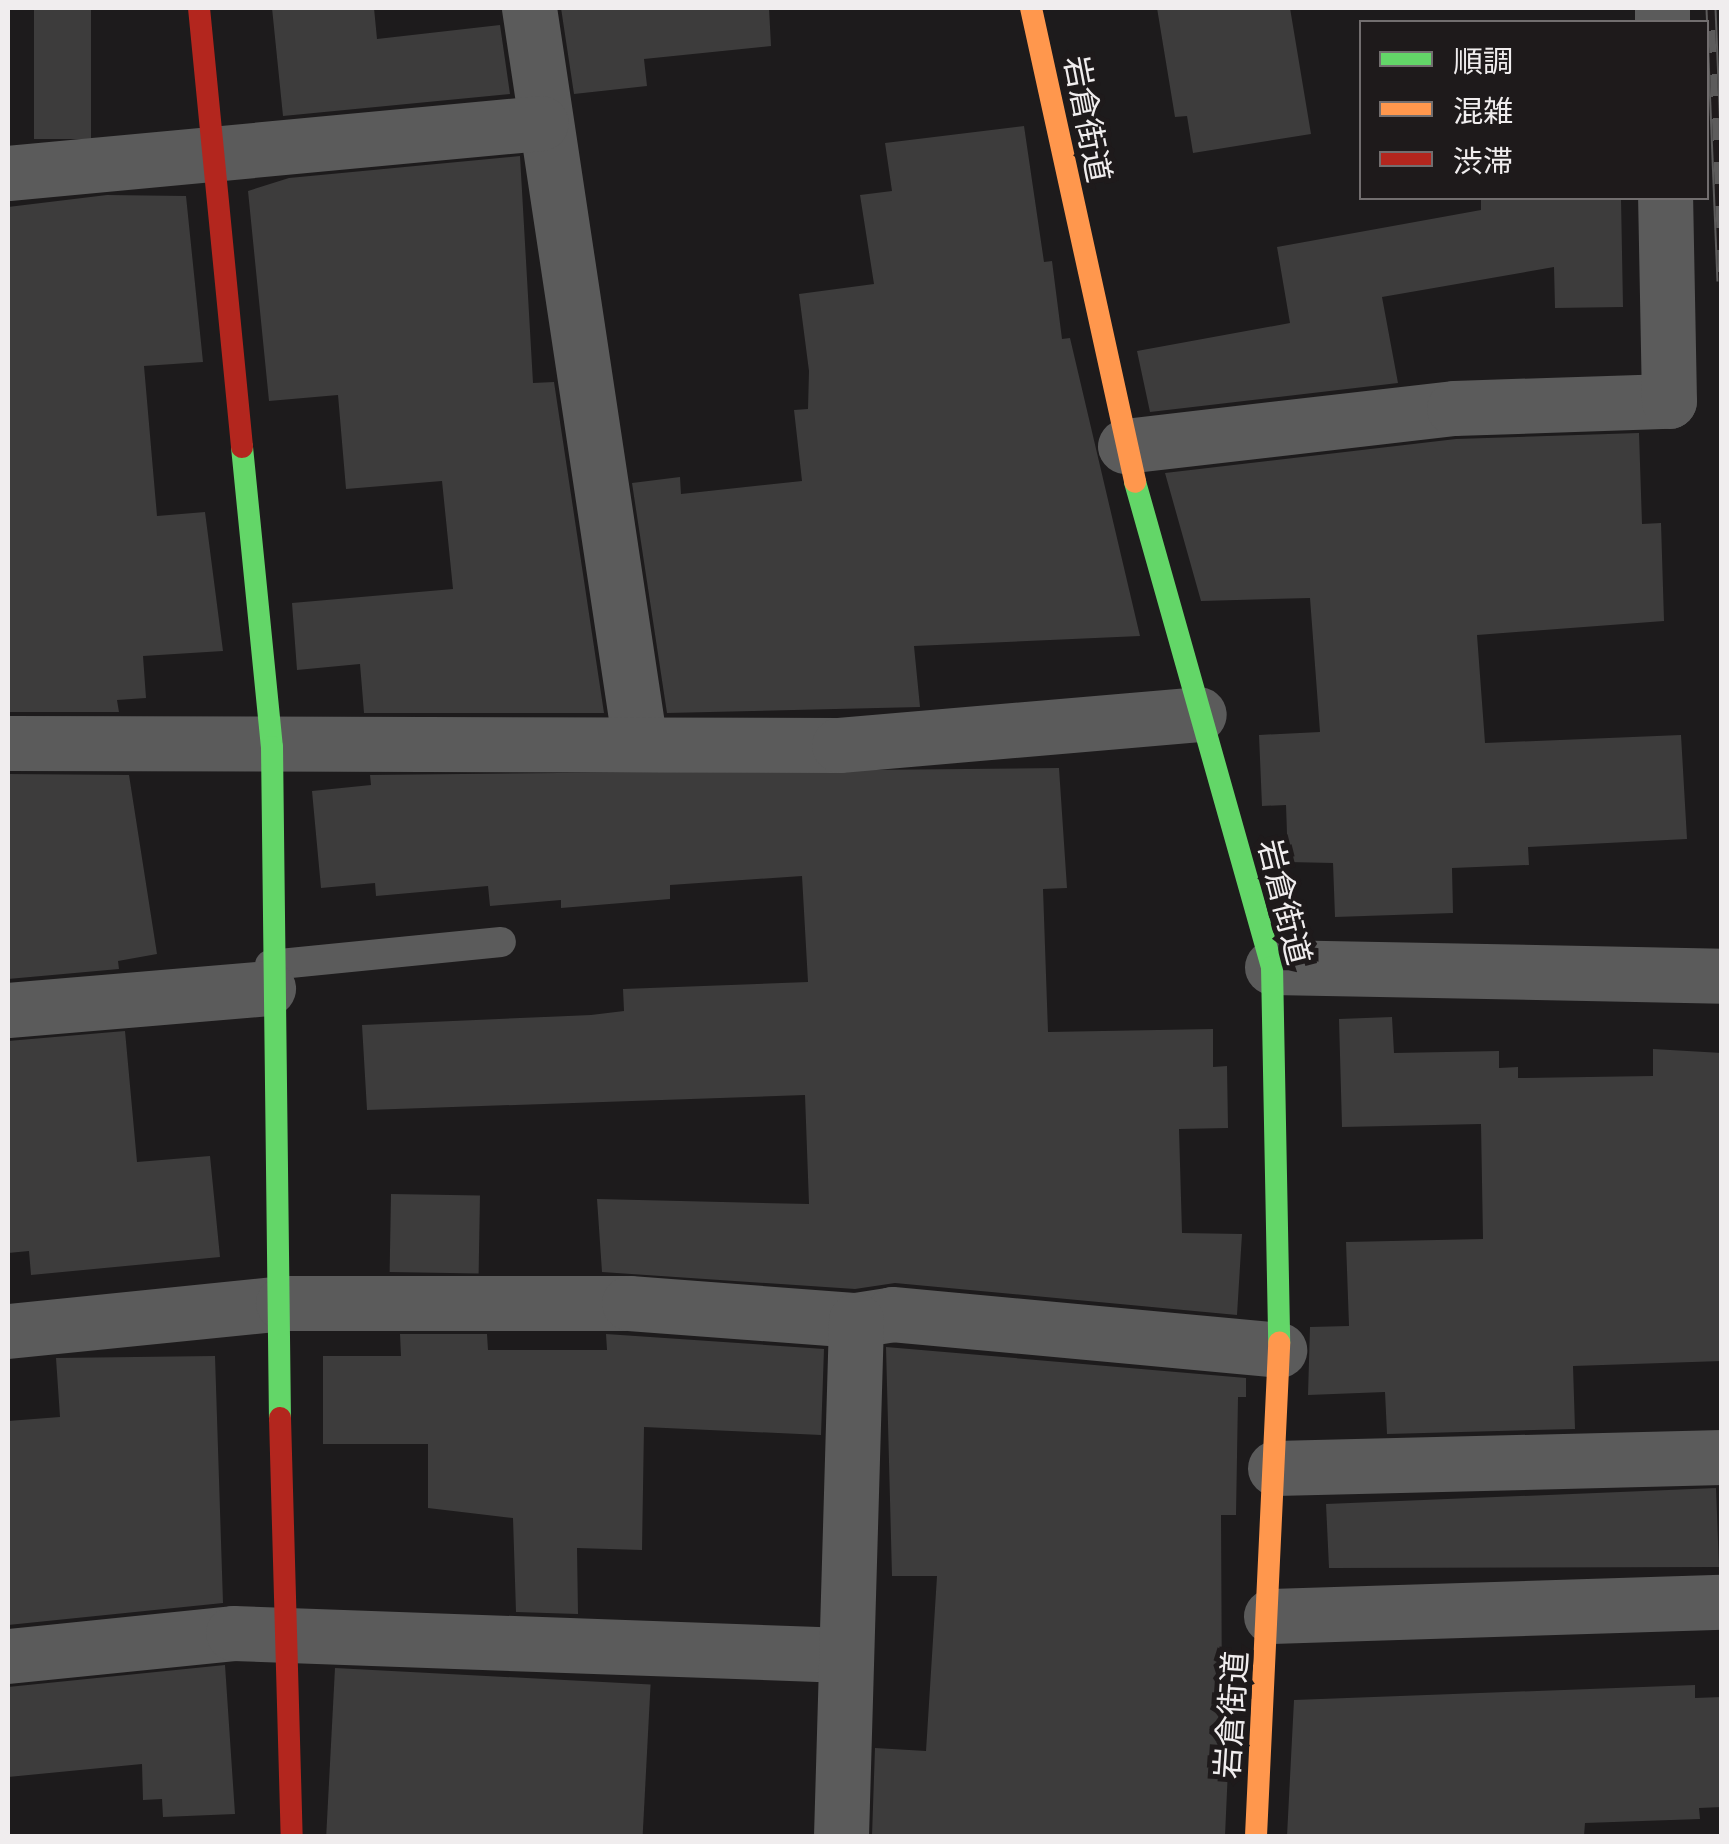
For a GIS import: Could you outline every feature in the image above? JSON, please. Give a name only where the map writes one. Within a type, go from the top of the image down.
[{"type":"street","points":[[199,8],[272,747],[269,977],[283,1303],[292,1836]]},
{"type":"street","points":[[528,8],[541,123],[639,738]]},
{"type":"street","name":"岩倉街道","points":[[1031,8],[1125,446],[1272,967],[1278,1350],[1271,1616],[1256,1836]]},
{"type":"street","points":[[8,173],[541,123]]},
{"type":"street","points":[[1125,446],[1454,408],[1669,402],[1665,200]]},
{"type":"street","points":[[8,743],[272,747],[639,738],[839,745],[1199,714]]},
{"type":"street","points":[[1272,967],[1722,976]]},
{"type":"street","points":[[8,1010],[269,977]]},
{"type":"street","points":[[8,1331],[283,1303],[628,1302],[856,1320],[892,1314],[1278,1350]]},
{"type":"street","points":[[841,1836],[856,1320]]},
{"type":"street","points":[[1275,1468],[1722,1458]]},
{"type":"street","points":[[1271,1616],[1722,1602]]},
{"type":"street","points":[[8,1656],[233,1633],[286,1639],[846,1655]]},
{"type":"lane","points":[[269,977],[501,942]]},
{"type":"building","points":[[34,8],[91,8],[91,139],[34,139]]},
{"type":"building","points":[[272,8],[374,8],[377,39],[500,25],[510,94],[283,116]]},
{"type":"building","points":[[561,8],[769,8],[771,46],[644,59],[647,86],[574,94]]},
{"type":"building","points":[[1157,8],[1290,8],[1311,134],[1193,153],[1187,116],[1175,117]]},
{"type":"building","points":[[1024,126],[1044,262],[1052,261],[1062,339],[1070,338],[1140,636],[914,646],[920,707],[667,713],[632,483],[680,477],[681,494],[802,481],[794,410],[808,409],[809,371],[799,294],[874,284],[860,195],[892,191],[885,143]]},
{"type":"building","points":[[520,156],[533,383],[554,382],[604,713],[364,713],[360,664],[297,670],[292,603],[453,589],[442,481],[346,489],[338,395],[269,401],[248,191],[289,178]]},
{"type":"building","points":[[107,195],[186,196],[203,362],[144,366],[157,516],[205,512],[223,651],[143,656],[146,698],[117,700],[119,712],[8,712],[8,207]]},
{"type":"building","points":[[1481,200],[1621,200],[1623,307],[1555,308],[1554,267],[1382,297],[1398,383],[1150,412],[1137,351],[1290,323],[1277,247],[1481,210]]},
{"type":"building","points":[[1639,433],[1642,524],[1661,523],[1664,621],[1477,635],[1485,743],[1681,735],[1687,839],[1528,847],[1529,865],[1452,868],[1453,913],[1335,917],[1333,863],[1288,862],[1286,805],[1262,806],[1259,735],[1320,732],[1310,598],[1201,601],[1165,473],[1456,439]]},
{"type":"building","points":[[1059,768],[1067,888],[1043,889],[1048,1032],[1213,1029],[1213,1067],[1227,1066],[1228,1128],[1179,1129],[1182,1233],[1242,1234],[1237,1315],[895,1283],[855,1289],[602,1272],[597,1199],[809,1204],[805,1095],[367,1110],[362,1025],[591,1015],[624,1011],[623,989],[808,982],[802,876],[670,885],[670,899],[561,908],[561,900],[490,906],[488,886],[376,896],[375,883],[321,888],[312,791],[371,785],[370,775]]},
{"type":"building","points":[[8,774],[129,775],[157,954],[118,961],[119,969],[8,979]]},
{"type":"building","points":[[1392,1017],[1394,1053],[1499,1051],[1499,1068],[1518,1067],[1518,1078],[1653,1076],[1653,1049],[1722,1053],[1722,1361],[1573,1366],[1575,1429],[1387,1434],[1385,1392],[1308,1395],[1310,1327],[1349,1326],[1346,1242],[1483,1239],[1481,1124],[1342,1127],[1339,1019]]},
{"type":"building","points":[[125,1031],[137,1162],[210,1156],[220,1257],[31,1275],[29,1251],[8,1253],[8,1041]]},
{"type":"building","points":[[391,1194],[480,1196],[479,1274],[390,1272]]},
{"type":"building","points":[[400,1334],[487,1334],[488,1350],[607,1350],[606,1334],[824,1349],[821,1435],[644,1427],[642,1550],[577,1548],[578,1614],[516,1612],[513,1518],[428,1508],[428,1444],[323,1444],[323,1356],[401,1356]]},
{"type":"building","points":[[886,1347],[1246,1378],[1246,1397],[1238,1397],[1236,1515],[1221,1515],[1222,1703],[1231,1702],[1225,1836],[872,1836],[875,1748],[926,1751],[937,1576],[892,1576]]},
{"type":"building","points":[[215,1356],[223,1603],[8,1625],[8,1421],[60,1417],[56,1358]]},
{"type":"building","points":[[1716,1488],[1719,1567],[1329,1568],[1326,1504]]},
{"type":"building","points":[[225,1665],[235,1814],[163,1817],[162,1799],[143,1800],[142,1764],[8,1777],[8,1687]]},
{"type":"building","points":[[335,1668],[651,1685],[643,1836],[326,1836]]},
{"type":"building","points":[[1695,1685],[1695,1698],[1722,1697],[1722,1807],[1699,1808],[1700,1819],[1585,1823],[1584,1836],[1287,1836],[1294,1700]]},
{"type":"railway","points":[[1711,8],[1722,281]]},
{"type":"traffic: fast","points":[[242,447],[272,747],[280,1418]]},
{"type":"traffic: fast","points":[[1135,482],[1272,967],[1279,1343]]},
{"type":"traffic: slow","points":[[1031,8],[1135,482]]},
{"type":"traffic: slow","points":[[1256,1836],[1279,1343]]},
{"type":"traffic: jam","points":[[199,8],[242,447]]},
{"type":"traffic: jam","points":[[280,1418],[292,1836]]}]
